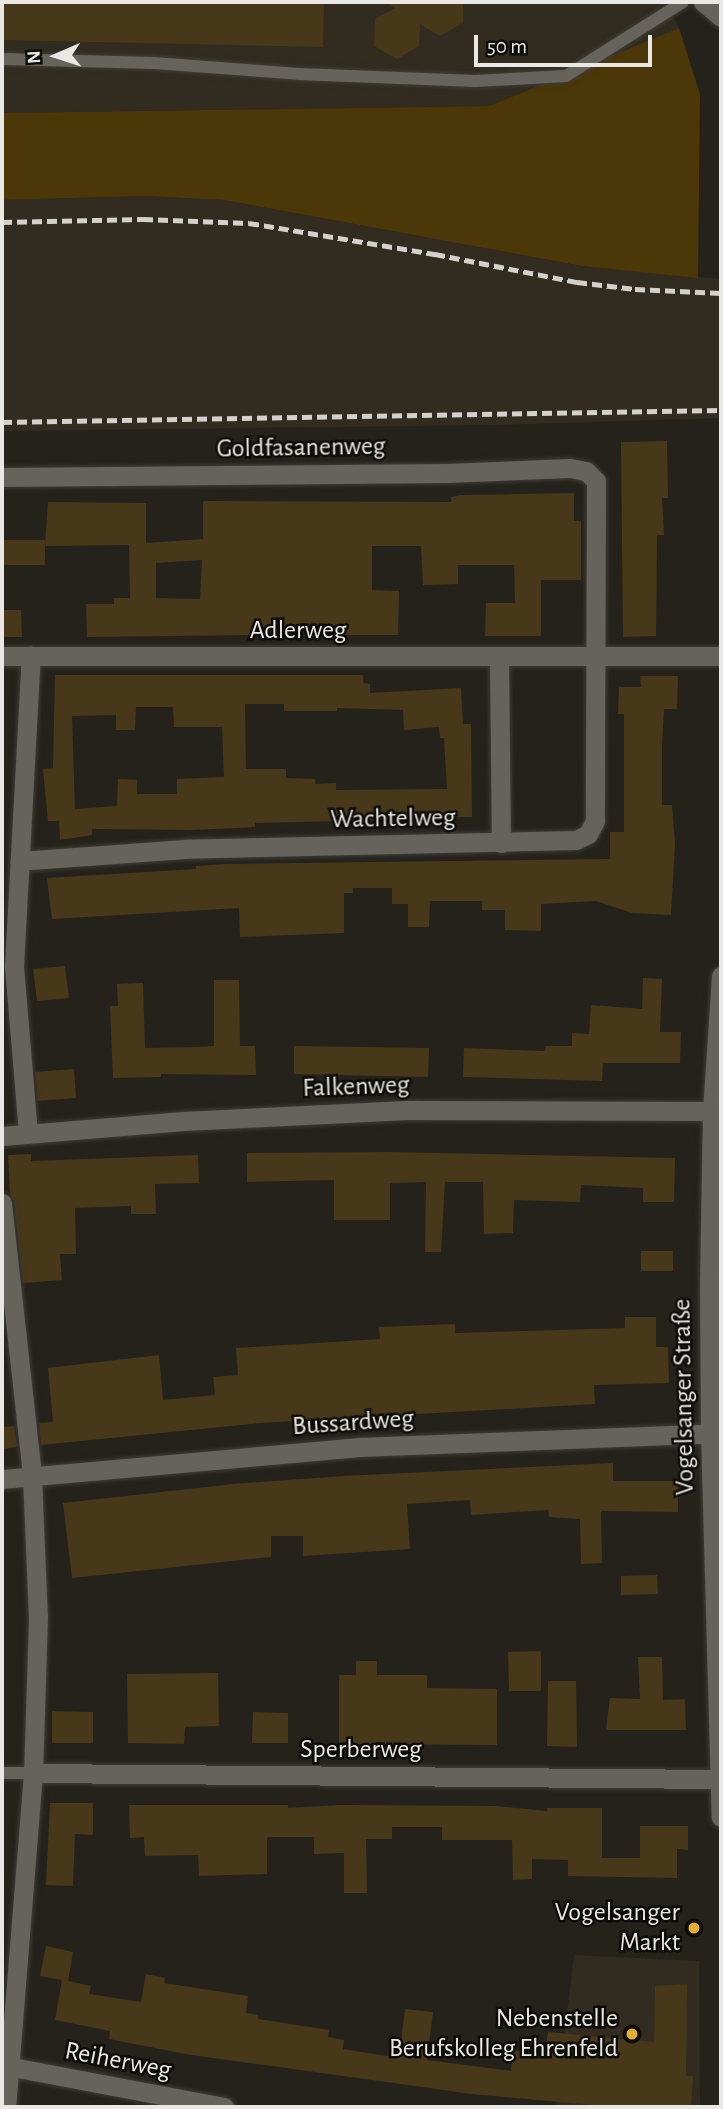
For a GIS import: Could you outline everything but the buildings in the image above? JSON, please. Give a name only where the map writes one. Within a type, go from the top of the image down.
[{"type":"street","points":[[703,2],[721,17]]},
{"type":"street","name":"Goldfasanenweg","points":[[2,477],[570,468],[586,471],[596,481],[594,657]]},
{"type":"street","name":"Adlerweg","points":[[2,656],[721,656]]},
{"type":"street","points":[[28,1133],[8,967],[19,862],[30,656]]},
{"type":"street","name":"Wachtelweg","points":[[19,862],[185,849],[576,840],[588,834],[595,821],[594,657]]},
{"type":"street","points":[[499,658],[500,842]]},
{"type":"street","name":"Vogelsanger Straße","points":[[721,976],[712,1111],[721,1817]]},
{"type":"street","name":"Falkenweg","points":[[2,1136],[183,1121],[407,1110],[712,1111]]},
{"type":"street","points":[[2,1203],[32,1476],[38,1616],[33,1773],[6,2066],[6,2107]]},
{"type":"street","name":"Bussardweg","points":[[2,1479],[362,1447],[715,1433]]},
{"type":"street","name":"Sperberweg","points":[[33,1773],[721,1779]]},
{"type":"street","name":"Reiherweg","points":[[6,2066],[224,2107]]},
{"type":"lane","points":[[2,59],[155,63],[299,74],[461,81],[566,76],[683,2]]},
{"type":"lane","name":"Sperberweg","points":[[2,1773],[33,1773]]},
{"type":"shaded area","points":[[2,2],[666,2],[679,28],[489,106],[2,113]]},
{"type":"shaded area","points":[[679,28],[700,94],[698,278],[582,266],[224,200],[145,196],[2,200],[2,113],[489,106]]},
{"type":"shaded area","points":[[145,196],[224,200],[582,266],[721,279],[721,418],[500,425],[2,431],[2,200]]},
{"type":"shaded area","name":"Nebenstelle Berufskolleg Ehrenfeld","points":[[574,1955],[699,1961],[700,2107],[556,2107]]},
{"type":"railway","points":[[2,222],[143,219],[249,223],[435,254],[577,282],[635,289],[721,293]]},
{"type":"railway","points":[[2,422],[721,410]]},
{"type":"place","name":"Vogelsanger Markt","points":[[694,1928]]},
{"type":"place","name":"Nebenstelle Berufskolleg Ehrenfeld","points":[[632,2034]]}]
